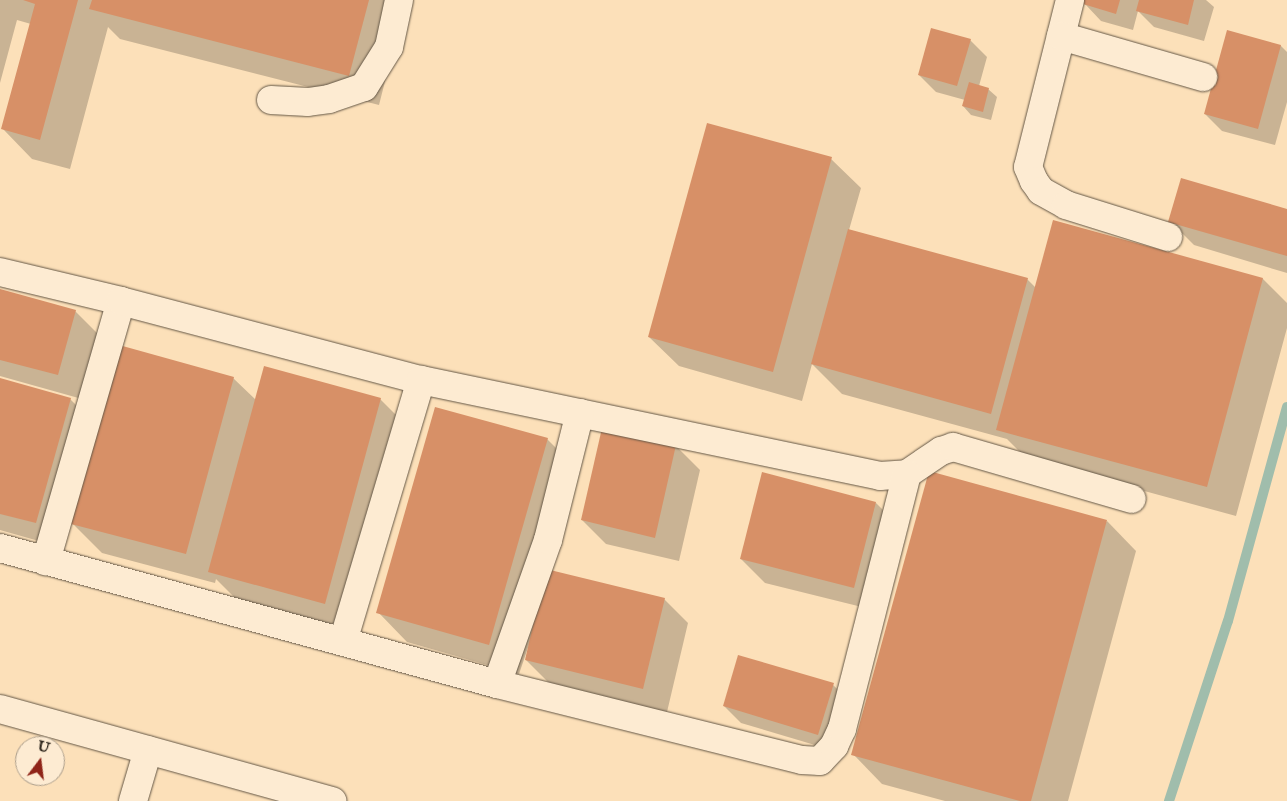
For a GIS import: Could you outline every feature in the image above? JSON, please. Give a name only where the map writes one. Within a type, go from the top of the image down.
[{"type":"lane","points":[[271,100],[308,102],[329,100],[364,87],[389,47],[399,0]]},
{"type":"lane","points":[[1070,0],[1028,167],[1041,191],[1066,205],[1168,237]]},
{"type":"lane","points":[[1061,36],[1203,77]]},
{"type":"lane","points":[[0,272],[421,380],[880,476],[907,474],[941,451],[953,447],[1132,499]]},
{"type":"lane","points":[[46,561],[120,302]]},
{"type":"lane","points":[[343,642],[421,380]]},
{"type":"lane","points":[[497,684],[548,540],[580,413]]},
{"type":"lane","points":[[0,548],[497,684],[802,760],[820,761],[834,746],[842,729],[907,474]]},
{"type":"lane","points":[[0,709],[332,801]]},
{"type":"lane","points":[[132,801],[148,750]]},
{"type":"building","points":[[23,0],[78,0],[40,140],[1,129],[35,4]]},
{"type":"building","points":[[92,0],[369,0],[349,76],[89,9]]},
{"type":"building","points":[[1084,0],[1120,0],[1116,14],[1083,4]]},
{"type":"building","points":[[1139,0],[1194,0],[1188,25],[1136,11]]},
{"type":"building","points":[[931,28],[971,39],[957,86],[918,75]]},
{"type":"building","points":[[1227,30],[1281,45],[1258,129],[1204,114]]},
{"type":"building","points":[[969,82],[989,88],[983,112],[962,106]]},
{"type":"building","points":[[707,123],[832,157],[773,372],[648,337]]},
{"type":"building","points":[[1181,178],[1287,209],[1287,256],[1168,222]]},
{"type":"building","points":[[1053,220],[1263,278],[1207,487],[996,430]]},
{"type":"building","points":[[848,229],[1028,278],[991,414],[811,364]]},
{"type":"building","points":[[0,289],[76,310],[58,375],[0,360]]},
{"type":"building","points":[[119,345],[234,377],[186,554],[71,524]]},
{"type":"building","points":[[264,366],[381,398],[325,604],[208,572]]},
{"type":"building","points":[[0,378],[71,398],[36,523],[0,514]]},
{"type":"building","points":[[435,407],[548,438],[489,645],[376,613]]},
{"type":"building","points":[[602,428],[676,445],[655,538],[581,520]]},
{"type":"building","points":[[929,471],[1107,520],[1031,801],[1020,801],[851,755]]},
{"type":"building","points":[[762,472],[876,502],[854,588],[740,559]]},
{"type":"building","points":[[546,569],[665,598],[643,689],[525,660]]},
{"type":"building","points":[[738,655],[834,683],[818,735],[723,706]]},
{"type":"waterway","points":[[1169,801],[1228,621],[1287,407]]}]
